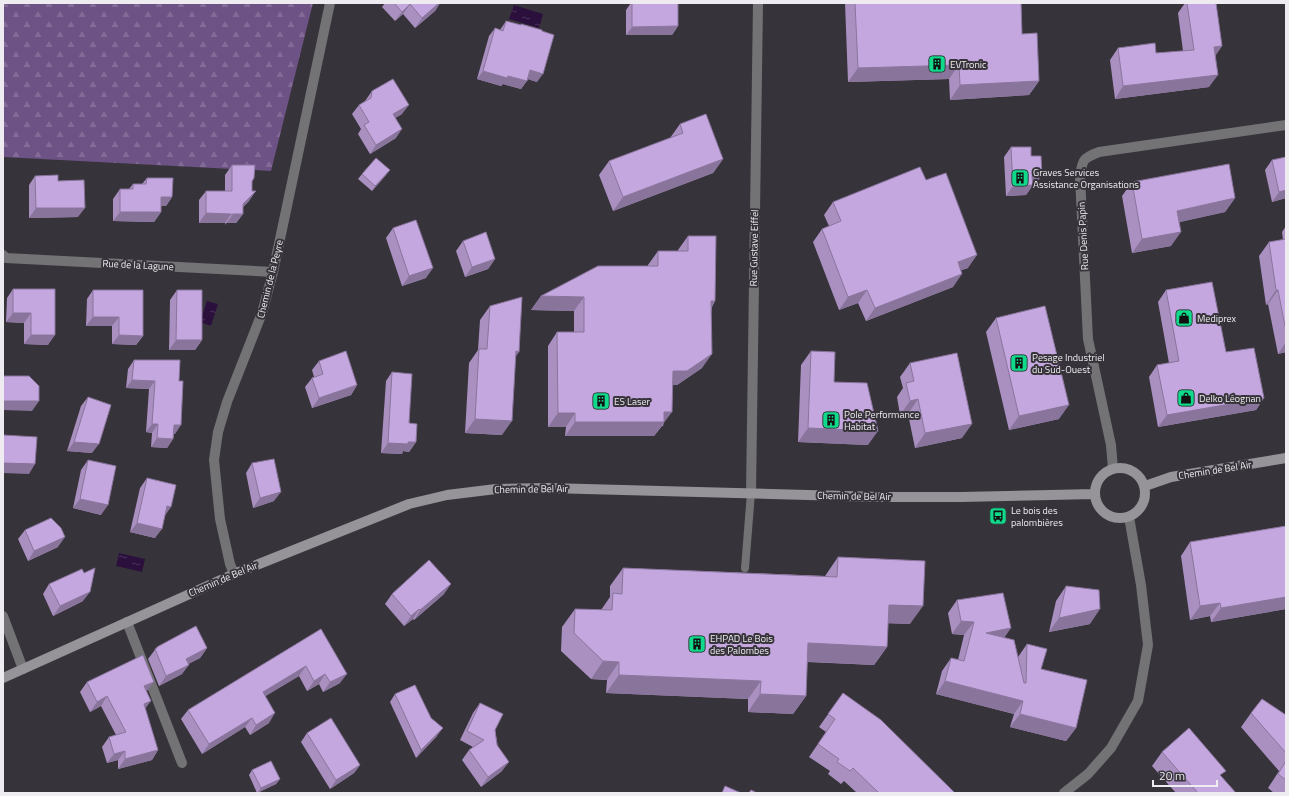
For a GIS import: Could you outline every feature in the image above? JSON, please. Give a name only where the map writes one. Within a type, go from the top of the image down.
[{"type":"street","name":"Chemin de la Peyre","points":[[234,574],[230,564],[220,519],[214,460],[218,432],[227,402],[262,313],[273,272],[330,3]]},
{"type":"street","name":"Rue Gustave Eiffel","points":[[751,493],[758,3]]},
{"type":"street","name":"Rue Denis Papin","points":[[1113,469],[1111,445],[1088,339],[1080,177],[1082,164],[1088,156],[1099,152],[1286,125]]},
{"type":"street","name":"Rue de la Lagune","points":[[3,255],[6,258],[273,272]]},
{"type":"street","name":"Chemin de Bel Air","points":[[1145,486],[1171,477],[1286,458]]},
{"type":"street","points":[[1113,469],[1129,469],[1142,479],[1145,486],[1146,494],[1141,508],[1136,514],[1129,517],[1121,519],[1106,514],[1100,509],[1096,501],[1096,486],[1100,478],[1106,472],[1113,469]]},
{"type":"street","name":"Chemin de Bel Air","points":[[3,678],[234,574],[409,504],[447,495],[496,489],[548,488],[880,497],[1095,494]]},
{"type":"street","points":[[1064,793],[1088,774],[1111,748],[1138,701],[1148,645],[1141,585],[1129,517]]},
{"type":"street","points":[[3,616],[23,669]]},
{"type":"street","points":[[127,622],[182,763]]},
{"type":"lane","points":[[745,568],[751,493]]},
{"type":"green space","points":[[3,3],[313,3],[271,171],[3,157]]},
{"type":"water","points":[[514,5],[543,14],[539,28],[509,19]]},
{"type":"water","points":[[207,301],[218,304],[211,326],[200,322]]},
{"type":"water","points":[[119,553],[145,559],[142,572],[116,566]]},
{"type":"building","points":[[394,3],[439,3],[422,18],[410,4],[402,12]]},
{"type":"building","points":[[632,3],[678,3],[678,26],[632,27]]},
{"type":"building","name":"EVTronic","points":[[855,3],[1021,3],[1022,34],[1037,33],[1039,81],[960,85],[959,65],[858,68]]},
{"type":"building","points":[[1187,3],[1216,3],[1222,46],[1214,47],[1218,75],[1123,86],[1118,48],[1155,43],[1156,53],[1194,50]]},
{"type":"building","points":[[506,21],[542,30],[554,35],[543,74],[530,70],[527,81],[508,76],[507,78],[483,71],[495,28],[503,31]]},
{"type":"building","points":[[393,79],[409,105],[393,114],[402,129],[376,145],[364,125],[369,122],[359,105],[371,98],[372,91]]},
{"type":"building","points":[[706,114],[723,159],[623,197],[609,161],[683,133],[680,124]]},
{"type":"building","points":[[1011,147],[1031,147],[1031,156],[1041,156],[1042,175],[1032,176],[1033,185],[1013,186]]},
{"type":"building","points":[[1286,157],[1286,190],[1279,192],[1272,160]]},
{"type":"building","points":[[376,158],[390,170],[375,186],[362,174]]},
{"type":"building","points":[[1229,164],[1235,198],[1177,211],[1181,232],[1142,239],[1132,182]]},
{"type":"building","points":[[232,165],[255,165],[252,191],[256,191],[243,204],[243,214],[231,215],[206,213],[206,191],[232,191]]},
{"type":"building","points":[[920,167],[926,180],[946,173],[977,255],[958,262],[962,274],[875,308],[867,290],[848,297],[822,229],[841,221],[833,202]]},
{"type":"building","points":[[58,175],[58,181],[84,180],[85,208],[36,208],[35,176]]},
{"type":"building","points":[[147,178],[173,178],[172,197],[161,197],[161,212],[120,212],[120,189],[133,189],[133,184],[146,184]]},
{"type":"building","points":[[416,220],[433,268],[409,276],[393,228]]},
{"type":"building","points":[[486,232],[495,259],[472,267],[463,241]]},
{"type":"building","points":[[688,236],[716,236],[715,301],[711,301],[712,354],[687,371],[673,371],[672,412],[664,412],[664,422],[575,422],[575,413],[558,413],[557,332],[584,332],[584,297],[541,296],[598,266],[658,266],[658,251],[688,251]]},
{"type":"building","points":[[1286,239],[1286,331],[1278,290],[1276,290],[1269,242]]},
{"type":"building","points":[[1212,282],[1226,352],[1254,348],[1264,398],[1167,415],[1157,365],[1179,361],[1166,290]]},
{"type":"building","points":[[13,289],[55,289],[55,335],[31,335],[31,313],[13,313]]},
{"type":"building","points":[[93,290],[143,290],[143,336],[119,335],[119,317],[93,317]]},
{"type":"building","points":[[177,290],[202,290],[202,340],[176,340]]},
{"type":"building","points":[[522,297],[519,352],[516,351],[512,421],[475,419],[479,349],[487,349],[490,306]]},
{"type":"building","name":"Pesage Industriel du Sud-Ouest","points":[[1045,306],[1069,405],[1019,416],[996,318]]},
{"type":"building","points":[[346,351],[357,385],[319,398],[312,378],[323,374],[319,361]]},
{"type":"building","points":[[811,351],[835,352],[834,382],[867,383],[878,431],[808,428]]},
{"type":"building","points":[[957,353],[972,424],[925,433],[918,399],[910,401],[906,383],[914,381],[910,363]]},
{"type":"building","points":[[134,360],[180,360],[179,381],[183,381],[181,425],[174,425],[173,439],[157,438],[158,424],[152,424],[155,381],[132,380]]},
{"type":"building","points":[[392,372],[412,374],[409,423],[417,424],[416,442],[408,442],[408,444],[388,443]]},
{"type":"building","points":[[3,376],[29,376],[39,386],[39,401],[3,401]]},
{"type":"building","points":[[88,397],[111,405],[99,444],[74,442]]},
{"type":"building","points":[[3,435],[37,437],[35,464],[3,463]]},
{"type":"building","points":[[274,459],[281,492],[260,498],[252,463]]},
{"type":"building","points":[[88,460],[116,466],[108,505],[80,499]]},
{"type":"building","points":[[147,478],[176,485],[171,507],[167,506],[162,529],[137,523]]},
{"type":"building","points":[[51,518],[61,528],[65,537],[34,551],[25,530]]},
{"type":"building","points":[[1286,526],[1286,597],[1221,608],[1220,603],[1200,606],[1190,542]]},
{"type":"building","name":"EHPAD Le Bois des Palombes","points":[[838,557],[925,561],[923,606],[889,605],[887,647],[808,643],[806,696],[760,694],[761,681],[619,675],[619,662],[603,661],[574,633],[575,609],[612,610],[613,593],[622,594],[623,568],[837,577]]},
{"type":"building","points":[[429,560],[451,584],[411,616],[392,594]]},
{"type":"building","points":[[95,568],[90,592],[60,606],[49,584],[82,569],[84,573]]},
{"type":"building","points":[[1066,586],[1099,590],[1100,609],[1059,618]]},
{"type":"building","points":[[1003,593],[1011,628],[986,633],[1014,640],[1024,683],[1026,683],[1027,644],[1047,649],[1041,669],[1087,680],[1076,728],[1020,714],[1023,701],[945,681],[951,658],[964,661],[974,622],[961,621],[957,600]]},
{"type":"building","points":[[196,626],[207,648],[186,659],[189,665],[166,676],[155,649]]},
{"type":"building","points":[[321,629],[347,674],[330,682],[325,674],[314,681],[306,666],[263,692],[275,713],[256,725],[252,718],[209,744],[188,710]]},
{"type":"building","points":[[143,655],[154,682],[144,686],[151,701],[144,704],[158,750],[125,759],[125,751],[114,754],[109,737],[126,732],[107,696],[97,702],[87,682]]},
{"type":"building","points":[[415,685],[431,718],[443,728],[421,750],[395,694]]},
{"type":"building","points":[[843,693],[881,720],[955,793],[879,793],[853,768],[850,771],[837,762],[839,759],[818,744],[835,719],[828,714]]},
{"type":"building","points":[[1262,699],[1286,715],[1286,753],[1251,713]]},
{"type":"building","points":[[480,703],[503,714],[495,730],[497,745],[509,762],[488,777],[469,750],[484,740],[467,731]]},
{"type":"building","points":[[331,718],[360,765],[336,780],[307,733]]},
{"type":"building","points":[[1189,728],[1226,771],[1220,775],[1236,793],[1198,793],[1162,752]]},
{"type":"building","points":[[271,761],[280,779],[261,788],[252,770]]},
{"type":"building","points":[[1286,761],[1286,780],[1278,774]]},
{"type":"building","points":[[725,786],[741,793],[722,793]]},
{"type":"building","points":[[751,790],[757,793],[749,793]]},
{"type":"place","name":"EVTronic","points":[[937,64]]},
{"type":"place","name":"Graves Services Assistance Organisations","points":[[1020,178]]},
{"type":"place","name":"Mediprex","points":[[1184,318]]},
{"type":"place","name":"Pesage Industriel du Sud-Ouest","points":[[1019,363]]},
{"type":"place","name":"Delko Léognan","points":[[1186,398]]},
{"type":"place","name":"ES Laser","points":[[601,401]]},
{"type":"place","name":"Pole Performance Habitat","points":[[831,420]]},
{"type":"place","name":"Le bois des palombières","points":[[998,516]]},
{"type":"place","name":"EHPAD Le Bois des Palombes","points":[[697,644]]}]
